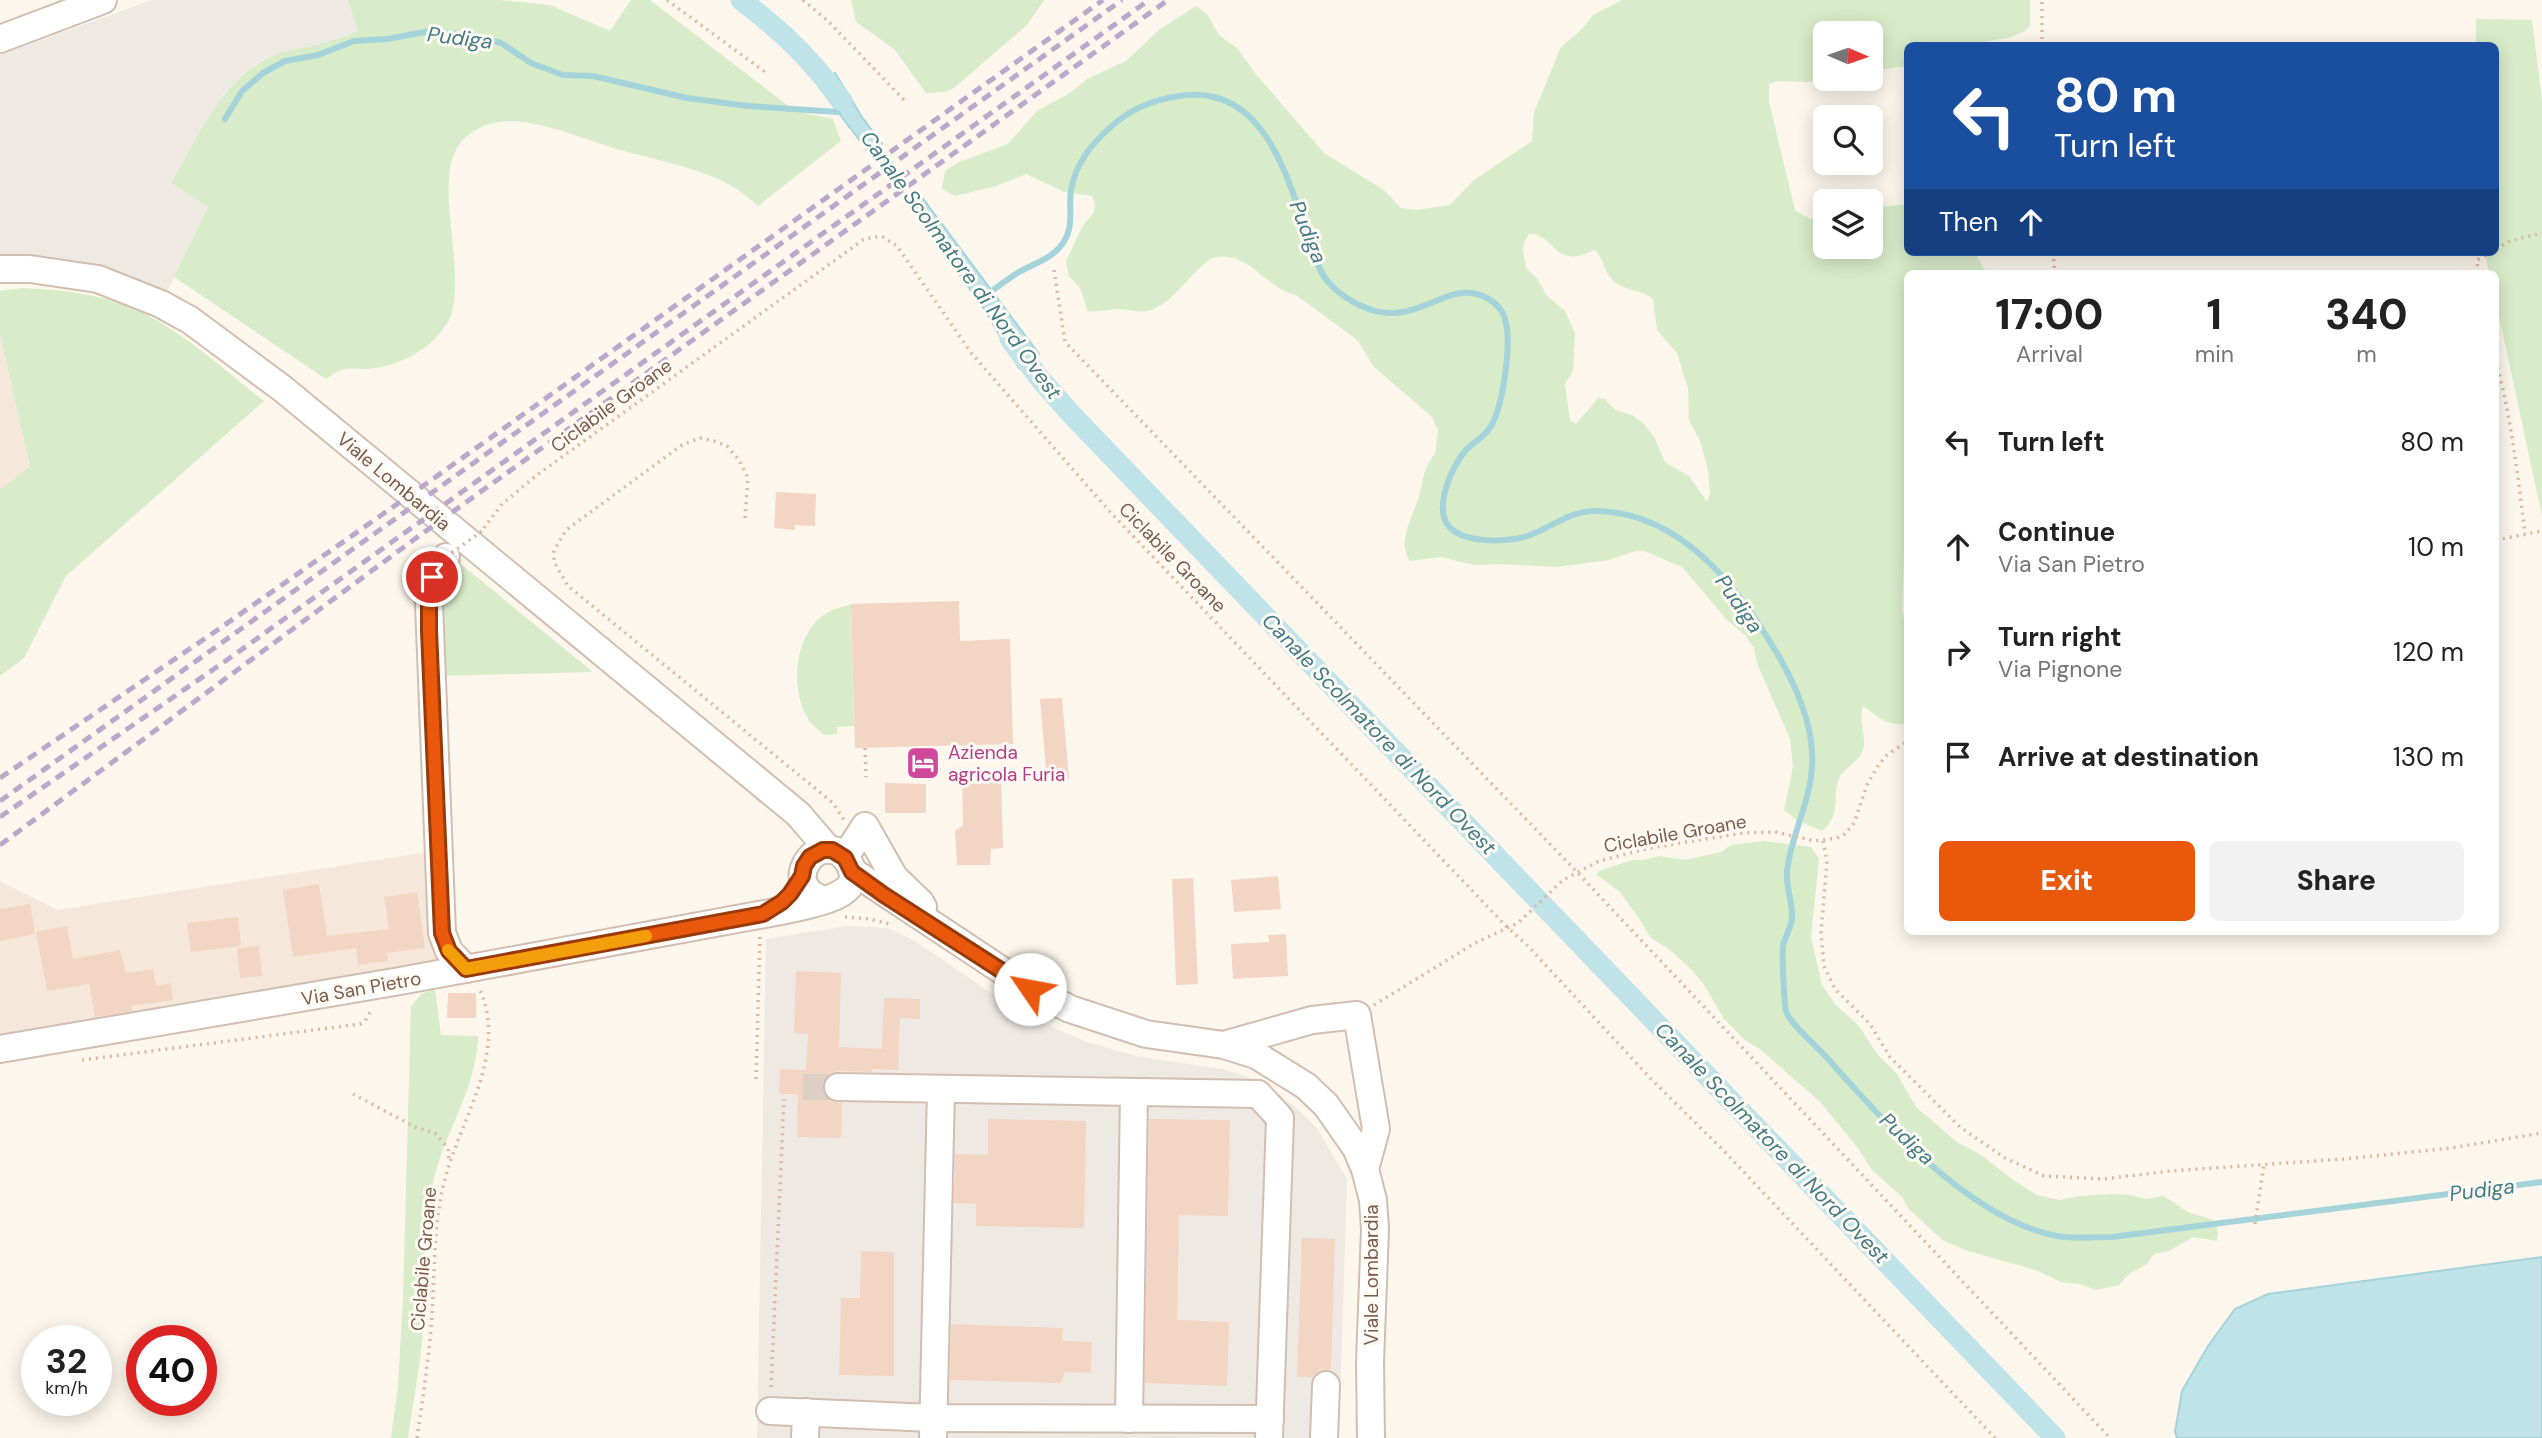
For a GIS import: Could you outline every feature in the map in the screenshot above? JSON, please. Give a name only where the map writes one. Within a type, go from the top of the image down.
[{"type":"street","points":[[0,39],[103,0]]},
{"type":"street","name":"Viale Lombardia","points":[[0,269],[30,269],[98,279],[161,304],[190,320],[283,389],[798,814],[842,860],[928,924],[1030,989],[1070,1009],[1146,1034],[1224,1045],[1256,1055],[1306,1086],[1326,1104],[1356,1148],[1373,1199],[1375,1229],[1370,1362],[1371,1438]]},
{"type":"street","points":[[446,557],[432,577],[429,604],[442,933],[449,951],[466,969]]},
{"type":"street","points":[[781,800],[809,891],[831,899],[848,888],[842,860],[855,824]]},
{"type":"street","points":[[855,824],[894,877],[920,902],[928,924]]},
{"type":"street","points":[[803,871],[810,857],[817,852],[842,860]]},
{"type":"street","name":"Via San Pietro","points":[[761,923],[782,902],[803,871]]},
{"type":"street","name":"Viale Lombardia","points":[[831,899],[860,901],[928,924]]},
{"type":"street","name":"Via San Pietro","points":[[0,1049],[466,969],[761,923],[831,899]]},
{"type":"street","points":[[1224,1045],[1312,1020],[1357,1015],[1376,1129],[1365,1169]]},
{"type":"street","points":[[769,1410],[806,1425],[933,1428],[1129,1419],[1269,1429],[1280,1118],[1258,1094],[838,1087]]},
{"type":"street","points":[[933,1428],[941,1089]]},
{"type":"street","points":[[1129,1419],[1134,1092]]},
{"type":"street","name":"Viale Lombardia","points":[[1362,1438],[1370,1362]]},
{"type":"street","points":[[1324,1438],[1326,1385]]},
{"type":"path","points":[[667,0],[765,72]]},
{"type":"path","points":[[803,0],[828,20],[907,103]]},
{"type":"path","points":[[2042,0],[2042,42]]},
{"type":"path","points":[[2499,247],[2510,241],[2542,233]]},
{"type":"path","name":"Ciclabile Groane","points":[[446,557],[482,531],[502,504],[537,475],[863,240],[883,237],[897,246],[972,354],[1111,513],[1507,927],[1518,923],[1563,880],[1599,860],[1650,848],[1743,833],[1787,834],[1823,841]]},
{"type":"path","points":[[2478,270],[2477,260],[2484,256]]},
{"type":"path","points":[[1054,270],[1065,342],[1576,871],[2110,1438]]},
{"type":"path","points":[[2499,373],[2519,482],[2525,534]]},
{"type":"path","points":[[745,517],[748,478],[739,460],[727,446],[700,438],[682,446],[566,530],[554,551],[554,562],[568,586],[855,824]]},
{"type":"path","points":[[2499,539],[2542,531]]},
{"type":"path","points":[[1904,744],[1879,764],[1867,785],[1858,816],[1850,829],[1838,838],[1823,841],[1827,861],[1821,933],[1824,966],[1835,989],[1870,1024],[1890,1057],[1960,1127],[2005,1158],[2044,1176],[2103,1179],[2451,1148],[2542,1133]]},
{"type":"path","points":[[865,748],[866,777]]},
{"type":"path","points":[[756,1079],[761,923]]},
{"type":"path","points":[[1357,1015],[1475,943],[1507,927],[1528,946],[1652,1080],[1723,1150],[1995,1438]]},
{"type":"path","name":"Ciclabile Groane","points":[[417,1438],[428,1358],[441,1196],[450,1163],[474,1099],[486,1053],[486,1002],[476,981],[466,969]]},
{"type":"path","points":[[72,1062],[360,1024],[365,1021],[383,984]]},
{"type":"path","points":[[353,1094],[415,1127],[435,1133],[448,1148],[450,1163]]},
{"type":"path","points":[[769,1410],[784,1099]]},
{"type":"path","points":[[2255,1224],[2264,1164]]},
{"type":"shaded area","points":[[152,0],[348,0],[358,32],[316,46],[278,53],[260,61],[224,94],[171,183],[208,207],[161,304],[0,269],[0,55]]},
{"type":"shaded area","points":[[0,335],[30,468],[0,489]]},
{"type":"shaded area","points":[[447,849],[450,933],[436,974],[0,1059],[0,881],[57,910]]},
{"type":"shaded area","points":[[848,926],[888,928],[915,941],[1007,1004],[1040,1022],[1087,1042],[1136,1056],[1221,1069],[1246,1076],[1293,1105],[1316,1127],[1347,1179],[1339,1438],[757,1438],[766,939]]},
{"type":"green space","points":[[348,0],[500,0],[550,5],[610,31],[631,0],[650,0],[795,111],[833,119],[841,141],[758,206],[737,189],[708,175],[550,127],[504,121],[479,128],[459,145],[450,170],[455,289],[453,309],[446,325],[424,348],[406,359],[376,368],[345,369],[326,379],[174,277],[208,207],[171,183],[213,110],[240,78],[256,65],[279,53],[322,44],[358,32]]},
{"type":"green space","points":[[851,0],[1044,0],[1027,25],[954,88],[945,92],[926,93],[894,49],[856,22]]},
{"type":"green space","points":[[1622,0],[2030,0],[2030,26],[2025,31],[2011,37],[1984,42],[1904,42],[1904,66],[1883,69],[1883,21],[1813,21],[1813,81],[1777,81],[1769,84],[1769,102],[1795,210],[1813,218],[1813,259],[1883,259],[1883,207],[1904,204],[1904,256],[1977,256],[1984,270],[1904,270],[1904,724],[1889,722],[1863,706],[1863,750],[1841,775],[1836,789],[1833,816],[1822,831],[1797,820],[1784,810],[1793,767],[1790,739],[1757,663],[1754,648],[1682,567],[1644,551],[1609,560],[1557,567],[1474,565],[1441,557],[1410,561],[1406,553],[1405,537],[1426,468],[1435,454],[1438,430],[1432,417],[1374,367],[1352,336],[1296,295],[1276,286],[1248,265],[1228,257],[1209,260],[1169,299],[1151,310],[1087,311],[1079,288],[1069,277],[1066,261],[1082,227],[1094,212],[1092,196],[1064,192],[1026,174],[996,186],[955,196],[942,189],[945,171],[957,163],[1008,144],[1037,111],[1070,93],[1087,79],[1126,61],[1160,29],[1196,6],[1207,14],[1219,35],[1237,48],[1324,153],[1384,190],[1401,208],[1416,210],[1450,205],[1474,180],[1532,141],[1534,112],[1561,47],[1582,29],[1593,15]],"holes":[[[1529,234],[1536,235],[1557,251],[1570,256],[1580,256],[1595,250],[1616,283],[1653,299],[1657,330],[1677,353],[1688,388],[1689,420],[1700,441],[1708,470],[1710,493],[1707,502],[1689,476],[1665,462],[1654,437],[1644,424],[1632,415],[1615,410],[1605,399],[1598,398],[1576,424],[1570,420],[1565,384],[1573,371],[1575,333],[1565,311],[1547,296],[1537,278],[1526,268],[1524,242]]]},
{"type":"green space","points":[[2476,19],[2532,20],[2542,101],[2542,516],[2499,316],[2499,270],[2488,270],[2486,256],[2499,256],[2499,42],[2476,42]]},
{"type":"green space","points":[[23,288],[84,294],[114,301],[143,313],[190,342],[264,401],[66,576],[24,658],[0,676],[0,489],[30,467],[0,335],[0,291]]},
{"type":"green space","points":[[457,561],[593,672],[439,676],[440,588]]},
{"type":"green space","points":[[851,604],[854,726],[837,727],[837,734],[824,735],[809,721],[802,706],[798,691],[798,660],[809,631],[818,620],[830,611]]},
{"type":"green space","points":[[1764,841],[1811,847],[1819,859],[1811,937],[1822,985],[1835,1004],[1859,1026],[1877,1054],[1897,1074],[1916,1107],[1957,1142],[1981,1155],[2037,1195],[2060,1200],[2112,1194],[2147,1199],[2163,1196],[2188,1212],[2214,1222],[2218,1232],[2217,1241],[2193,1237],[2169,1251],[2154,1254],[2147,1264],[2129,1274],[2119,1285],[2096,1290],[2061,1282],[2038,1271],[1968,1251],[1944,1241],[1927,1226],[1908,1208],[1902,1197],[1872,1170],[1858,1148],[1820,1102],[1760,1049],[1746,1041],[1724,1019],[1693,971],[1670,950],[1650,937],[1620,892],[1597,875],[1599,871],[1632,860],[1658,856],[1685,860],[1721,852],[1731,845]]},
{"type":"green space","points":[[435,989],[441,1035],[478,1036],[472,1075],[444,1146],[433,1183],[426,1237],[422,1341],[408,1438],[391,1438],[398,1386],[403,1297],[411,1006],[421,994]]},
{"type":"water","points":[[835,73],[862,117],[1039,354],[1019,368],[984,309],[923,223],[818,86]]},
{"type":"water","points":[[2542,1257],[2542,1438],[2177,1438],[2175,1432],[2182,1391],[2208,1346],[2235,1309],[2268,1294]]},
{"type":"pier","points":[[885,143],[919,189],[902,201],[868,155]]},
{"type":"building","points":[[776,492],[816,494],[815,526],[795,525],[795,530],[774,528]]},
{"type":"building","points":[[959,601],[960,641],[1010,639],[1013,744],[855,748],[851,604]]},
{"type":"building","points":[[1062,698],[1069,779],[1047,781],[1040,699]]},
{"type":"building","points":[[1001,774],[1003,848],[991,849],[990,865],[957,865],[955,831],[963,825],[962,776]]},
{"type":"building","points":[[885,783],[926,784],[926,813],[885,813]]},
{"type":"building","points":[[1278,876],[1281,909],[1234,912],[1231,880]]},
{"type":"building","points":[[1193,878],[1198,984],[1176,985],[1172,879]]},
{"type":"building","points":[[319,884],[327,936],[389,929],[384,897],[417,892],[425,948],[387,953],[388,961],[358,965],[356,948],[293,957],[283,890]]},
{"type":"building","points":[[30,904],[35,934],[0,941],[0,909]]},
{"type":"building","points":[[238,917],[241,946],[191,952],[187,923]]},
{"type":"building","points":[[67,926],[73,959],[120,950],[126,973],[153,969],[156,986],[171,983],[173,1000],[131,1006],[132,1011],[95,1017],[89,984],[47,991],[36,932]]},
{"type":"building","points":[[1286,934],[1288,976],[1233,979],[1231,944],[1269,942],[1268,935]]},
{"type":"building","points":[[259,946],[262,976],[240,978],[237,948]]},
{"type":"building","points":[[796,971],[841,973],[839,1047],[882,1049],[884,998],[920,999],[920,1019],[900,1018],[898,1070],[838,1071],[824,1080],[822,1087],[825,1095],[831,1101],[842,1103],[841,1138],[797,1137],[798,1094],[779,1094],[780,1069],[806,1070],[808,1034],[794,1033]]},
{"type":"building","points":[[448,993],[476,993],[476,1018],[447,1018]]},
{"type":"building","points":[[988,1119],[1086,1121],[1084,1228],[976,1226],[976,1204],[954,1203],[955,1154],[988,1155]]},
{"type":"building","points":[[1149,1119],[1230,1120],[1228,1216],[1179,1215],[1177,1320],[1229,1322],[1227,1386],[1145,1383]]},
{"type":"building","points":[[1302,1238],[1335,1239],[1331,1370],[1319,1371],[1312,1377],[1297,1377]]},
{"type":"building","points":[[861,1251],[894,1252],[894,1376],[839,1375],[841,1298],[860,1298]]},
{"type":"building","points":[[951,1324],[1063,1328],[1062,1341],[1092,1342],[1091,1373],[1065,1372],[1061,1383],[950,1380]]},
{"type":"waterway","name":"Canale Scolmatore di Nord Ovest","points":[[741,0],[795,46],[842,101]]},
{"type":"waterway","name":"Pudiga","points":[[225,119],[242,91],[263,73],[285,61],[318,55],[354,41],[387,39],[430,31],[470,35],[501,43],[531,63],[563,75],[593,76],[687,98],[748,106],[838,112]]},
{"type":"waterway","name":"Pudiga","points":[[992,291],[1019,272],[1048,257],[1063,243],[1070,223],[1070,197],[1077,169],[1102,134],[1127,114],[1144,106],[1189,95],[1216,98],[1238,108],[1256,124],[1283,169],[1322,273],[1330,285],[1347,298],[1368,309],[1389,313],[1410,310],[1456,294],[1473,293],[1488,298],[1500,308],[1507,333],[1507,362],[1502,394],[1489,429],[1465,451],[1451,475],[1444,495],[1443,514],[1446,522],[1452,529],[1471,538],[1507,540],[1536,533],[1578,513],[1598,511],[1622,514],[1644,520],[1683,541],[1718,571],[1733,589],[1760,625],[1795,688],[1809,732],[1812,755],[1806,801],[1791,848],[1787,872],[1792,919],[1783,946],[1783,978],[1788,1016],[1902,1138],[1962,1190],[1993,1210],[2025,1226],[2057,1236],[2112,1237],[2542,1182]]},
{"type":"waterway","name":"Canale Scolmatore di Nord Ovest","points":[[1010,339],[1072,415],[2055,1438]]},
{"type":"tunnel","points":[[803,1087],[838,1087]]},
{"type":"railway","points":[[0,778],[423,486],[1103,0]]},
{"type":"railway","points":[[0,801],[1122,0]]},
{"type":"railway","points":[[0,817],[227,660],[1149,0]]},
{"type":"railway","points":[[0,845],[423,533],[1168,0]]},
{"type":"slow traffic","points":[[448,950],[466,969],[646,936]]},
{"type":"place","name":"Azienda agricola Furia","points":[[923,763]]},
{"type":"route","points":[[432,577],[429,631],[442,933],[449,951],[466,969],[763,914],[790,894],[810,857],[823,850],[832,850],[845,858],[852,872],[884,895],[1030,989]]}]
